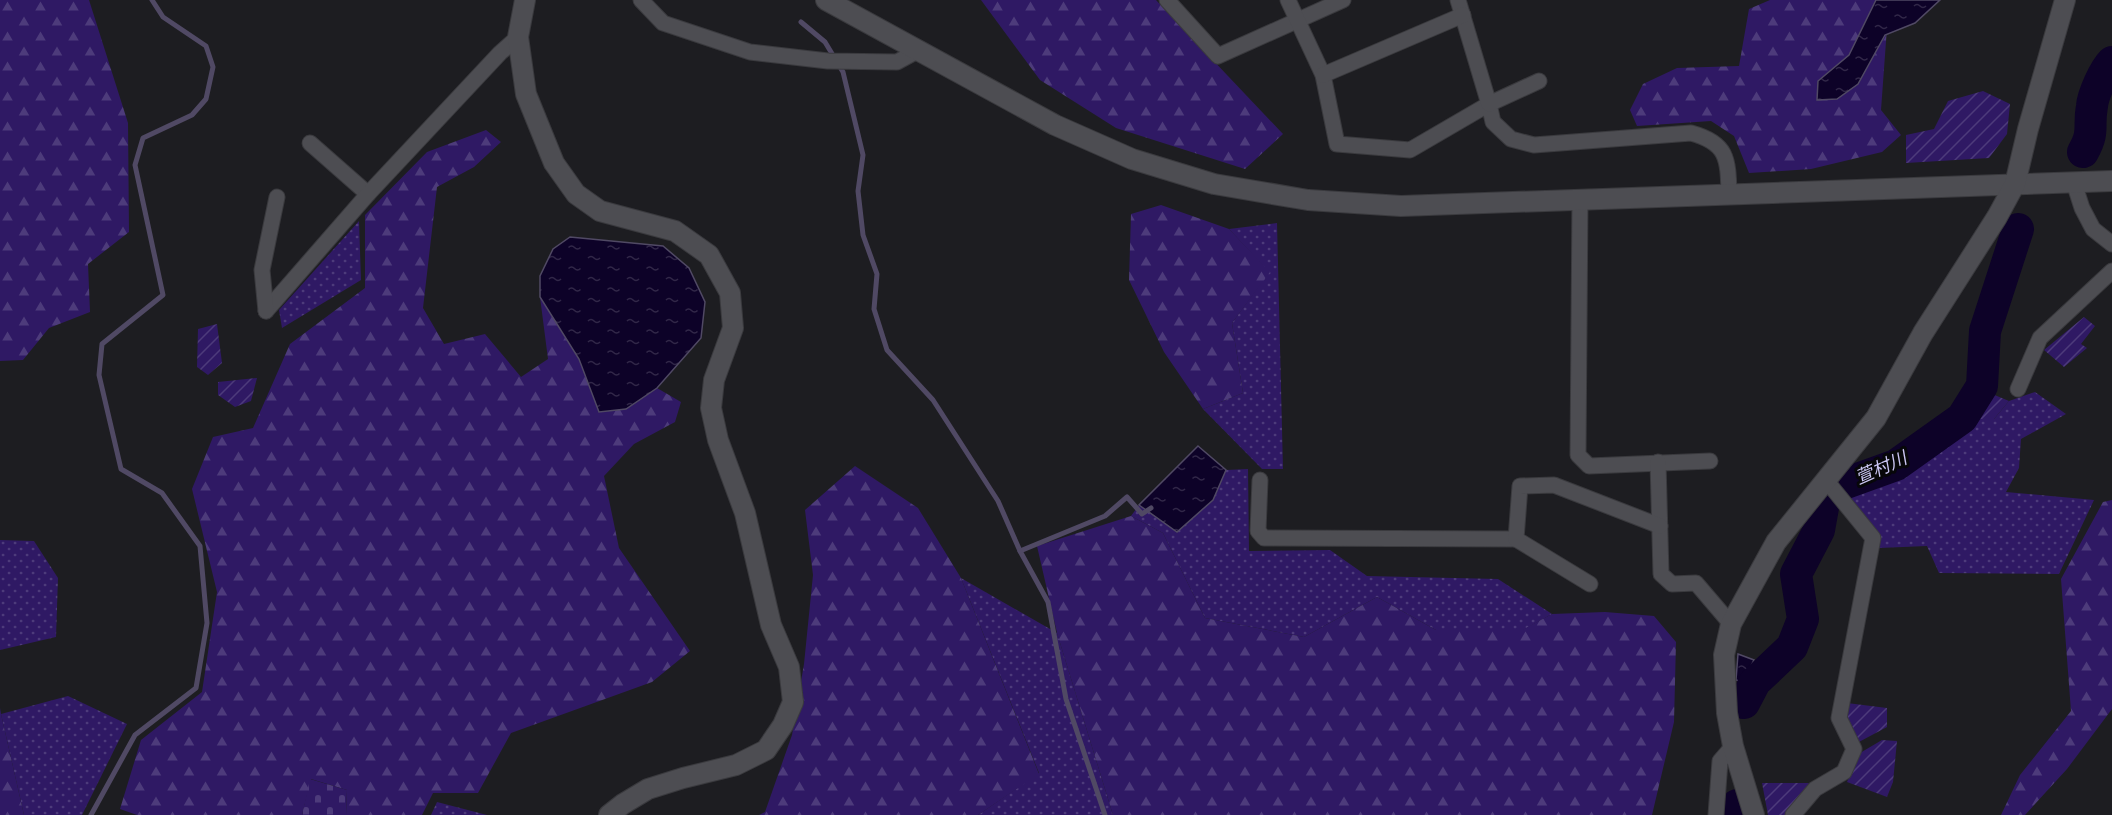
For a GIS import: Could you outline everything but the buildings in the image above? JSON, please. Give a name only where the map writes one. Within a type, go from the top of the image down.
[{"type":"street","points":[[525,0],[518,37],[526,94],[554,163],[576,194],[600,211],[675,231],[709,255],[730,293],[733,328],[714,380],[711,408],[718,440],[746,513],[771,625],[789,667],[793,702],[783,725],[766,750],[736,765],[683,777],[648,789],[609,815]]},
{"type":"street","points":[[641,0],[663,23],[750,52],[828,61],[897,62],[920,50]]},
{"type":"street","points":[[826,0],[1055,125],[1132,159],[1214,184],[1308,200],[1401,206],[2112,181]]},
{"type":"street","points":[[1167,0],[1218,56],[1343,0]]},
{"type":"street","points":[[1288,0],[1323,75],[1337,144],[1410,150],[1489,104],[1539,81]]},
{"type":"street","points":[[1754,815],[1733,746],[1727,713],[1724,655],[1731,624],[1776,542],[1876,418],[1923,333],[1997,217],[2015,184],[2028,129],[2065,0]]},
{"type":"street","points":[[1323,75],[1460,7],[1493,122],[1511,139],[1534,145],[1691,133],[1708,138],[1724,153],[1728,168],[1729,194]]},
{"type":"street","points":[[277,197],[262,270],[266,311],[368,194],[500,53],[518,37]]},
{"type":"street","points":[[310,143],[368,194]]},
{"type":"street","points":[[2074,183],[2082,208],[2093,229],[2112,244]]},
{"type":"street","points":[[1580,198],[1578,454],[1589,466],[1710,461]]},
{"type":"street","points":[[2018,389],[2040,339],[2112,271]]},
{"type":"street","points":[[1658,462],[1661,574],[1672,584],[1695,583],[1731,624]]},
{"type":"street","points":[[1793,815],[1815,789],[1844,772],[1854,749],[1839,718],[1873,538],[1825,479]]},
{"type":"street","points":[[1260,480],[1258,531],[1264,538],[1516,539],[1590,584]]},
{"type":"street","points":[[1516,539],[1520,486],[1554,484],[1660,526]]},
{"type":"street","points":[[1716,815],[1720,761],[1733,746]]},
{"type":"green space","points":[[0,0],[89,0],[128,123],[129,232],[88,264],[90,312],[49,328],[23,360],[0,361]]},
{"type":"green space","points":[[981,0],[1156,0],[1283,134],[1245,169],[1116,128],[1040,80]]},
{"type":"green space","points":[[1770,0],[1889,0],[1881,110],[1901,135],[1882,152],[1811,169],[1749,173],[1734,136],[1711,121],[1637,126],[1630,110],[1643,84],[1677,68],[1739,66],[1749,9]]},
{"type":"green space","points":[[1983,91],[2010,104],[2007,134],[1989,158],[1906,163],[1906,135],[1934,129],[1948,101]]},
{"type":"green space","points":[[486,130],[501,142],[474,167],[437,187],[423,308],[444,344],[485,334],[521,377],[548,359],[540,297],[579,359],[599,412],[626,409],[657,388],[681,402],[675,422],[634,444],[604,476],[619,548],[690,651],[652,682],[511,733],[478,793],[433,793],[422,815],[346,815],[347,790],[311,779],[302,815],[137,815],[120,809],[141,740],[202,692],[217,592],[192,489],[213,437],[253,428],[290,344],[365,288],[365,215],[427,152]]},
{"type":"green space","points":[[1161,205],[1229,229],[1270,272],[1232,323],[1243,393],[1203,409],[1164,352],[1129,280],[1131,214]]},
{"type":"green space","points":[[359,221],[361,280],[282,328],[279,310]]},
{"type":"green space","points":[[1277,223],[1283,469],[1262,469],[1203,409],[1243,393],[1232,323],[1269,272],[1229,229]]},
{"type":"green space","points":[[2084,317],[2095,326],[2081,344],[2087,348],[2064,367],[2044,350]]},
{"type":"green space","points":[[217,324],[222,363],[208,375],[197,367],[198,329]]},
{"type":"green space","points":[[257,378],[251,401],[235,407],[218,395],[218,382]]},
{"type":"green space","points":[[1985,391],[2009,401],[1994,419],[1970,419]]},
{"type":"green space","points":[[2035,392],[2066,414],[2021,439],[2019,468],[2006,492],[2094,500],[2059,574],[1939,573],[1927,546],[1879,548],[1878,538],[1843,493],[1914,463],[1970,419],[1994,419],[2009,401]]},
{"type":"green space","points":[[855,466],[918,508],[961,578],[1039,774],[978,815],[759,815],[765,812],[792,735],[804,664],[813,575],[805,510]]},
{"type":"green space","points":[[1248,469],[1249,551],[1330,550],[1367,576],[1498,579],[1552,614],[1523,630],[1436,630],[1377,597],[1304,637],[1205,618],[1163,533],[1131,516],[1139,505],[1177,532],[1213,500],[1226,470]]},
{"type":"green space","points":[[2112,500],[2112,709],[2067,769],[2025,815],[2001,815],[2020,775],[2071,711],[2061,579],[2103,502]]},
{"type":"green space","points":[[1131,516],[1163,533],[1205,618],[1304,637],[1377,597],[1436,630],[1522,630],[1552,614],[1605,612],[1654,616],[1676,642],[1674,722],[1652,815],[1113,815],[1057,633],[1037,546]]},
{"type":"green space","points":[[0,540],[34,541],[58,578],[56,637],[0,650]]},
{"type":"green space","points":[[961,578],[1057,633],[1113,815],[978,815],[1039,773]]},
{"type":"green space","points":[[68,696],[127,724],[82,815],[24,815],[1,714]]},
{"type":"green space","points":[[1847,703],[1887,708],[1887,727],[1857,743],[1845,720]]},
{"type":"green space","points":[[0,708],[1,714],[24,815],[0,815]]},
{"type":"green space","points":[[1882,740],[1897,741],[1893,782],[1887,797],[1847,782],[1860,753]]},
{"type":"green space","points":[[310,779],[347,790],[346,815],[302,815]]},
{"type":"green space","points":[[1762,783],[1809,783],[1788,815],[1768,815]]},
{"type":"green space","points":[[437,802],[487,815],[431,815]]},
{"type":"water","points":[[1876,0],[1940,0],[1915,23],[1885,35],[1858,84],[1837,99],[1817,100],[1818,81],[1849,55]]},
{"type":"water","points":[[570,237],[663,246],[689,268],[705,302],[701,338],[657,388],[626,409],[599,412],[579,359],[540,297],[540,276],[553,249]]},
{"type":"water","points":[[1198,446],[1226,470],[1213,500],[1177,532],[1139,505]]},
{"type":"water","points":[[1738,654],[1754,660],[1742,682],[1736,680]]},
{"type":"waterway","points":[[91,815],[135,735],[196,688],[207,623],[200,546],[162,493],[121,469],[99,375],[102,344],[163,295],[135,165],[143,138],[192,115],[206,99],[213,67],[206,46],[163,17],[152,0]]},
{"type":"waterway","points":[[801,22],[825,42],[843,72],[863,155],[858,191],[863,235],[877,274],[874,309],[887,350],[933,400],[998,501],[1020,551],[1048,602],[1066,699],[1105,815]]},
{"type":"waterway","name":"萱村川","points":[[2083,152],[2090,134],[2094,96],[2102,77],[2112,62]]},
{"type":"waterway","name":"萱村川","points":[[1744,703],[1755,682],[1792,647],[1803,619],[1796,574],[1819,530],[1824,502],[1835,487],[1896,465],[1962,418],[1982,386],[1985,331],[2018,229]]},
{"type":"waterway","points":[[1020,551],[1105,516],[1127,497],[1142,514],[1151,508]]},
{"type":"waterway","name":"萱村川","points":[[1734,815],[1737,805]]}]
